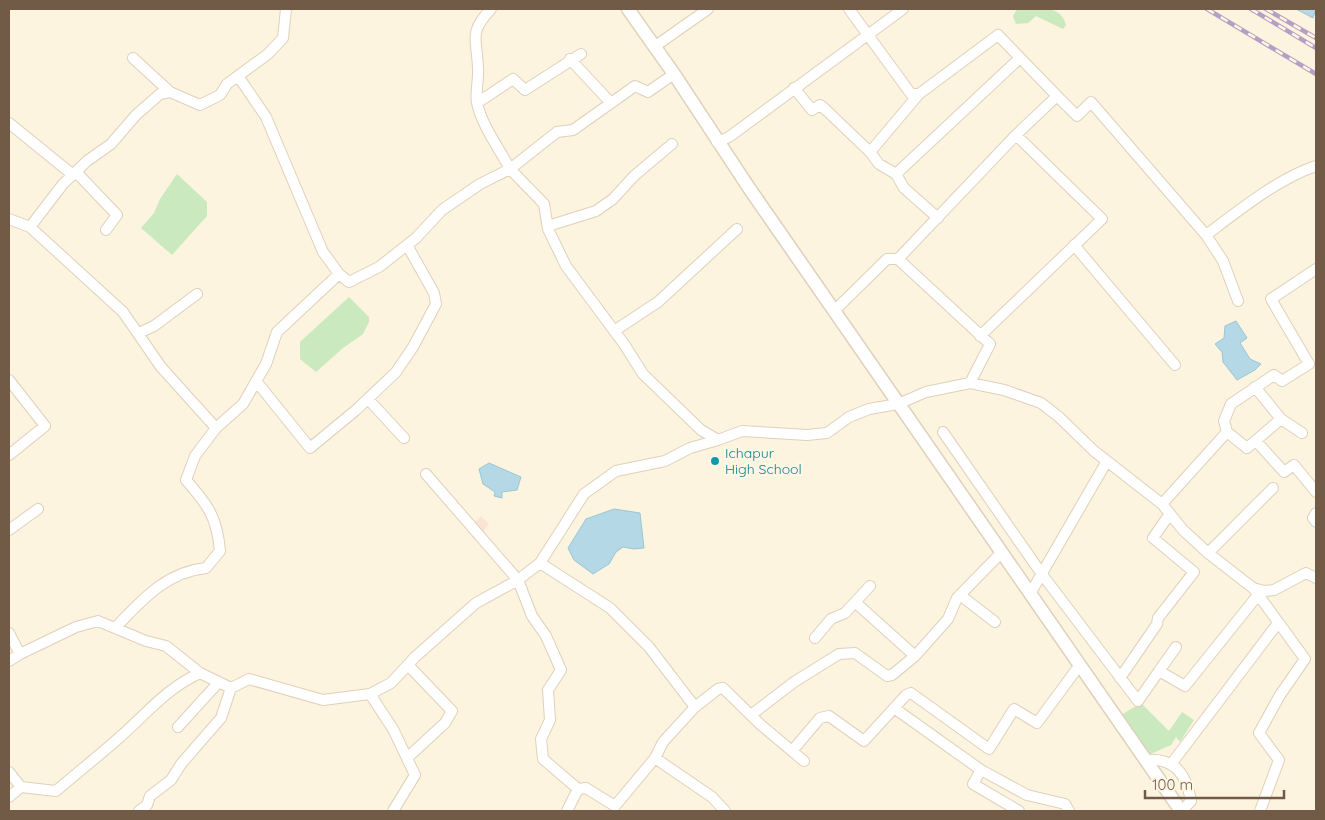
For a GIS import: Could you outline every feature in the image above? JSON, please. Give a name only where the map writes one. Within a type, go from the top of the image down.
[{"type":"street","points":[[133,58],[170,92],[200,105],[220,95],[227,84],[268,54],[283,38],[286,9]]},
{"type":"street","points":[[491,9],[476,27],[474,35],[478,69],[477,102],[481,116],[510,169],[544,204],[548,226],[566,266],[643,374],[702,430],[718,440]]},
{"type":"street","points":[[654,47],[708,9]]},
{"type":"street","points":[[849,9],[911,94],[919,94]]},
{"type":"street","points":[[717,142],[729,137],[903,9]]},
{"type":"street","points":[[631,10],[717,142],[1079,666],[1145,760],[1181,811],[1191,801],[1189,788],[1172,763],[1160,759],[1145,760]]},
{"type":"street","points":[[870,152],[919,94],[998,35],[1077,116],[1091,102],[1206,235],[1223,261],[1238,301]]},
{"type":"street","points":[[477,102],[513,79],[526,90],[570,59],[581,54]]},
{"type":"street","points":[[896,174],[1020,58]]},
{"type":"street","points":[[570,59],[611,103]]},
{"type":"street","points":[[238,76],[266,117],[323,252],[339,274],[349,282],[379,267],[407,245],[442,210],[480,184],[510,169],[557,132],[573,130],[635,86],[648,92],[674,74]]},
{"type":"street","points":[[794,88],[812,110],[820,105],[870,152],[879,164],[896,174],[904,188],[938,218]]},
{"type":"street","points":[[30,227],[49,200],[74,173],[111,144],[136,115],[160,94],[170,92]]},
{"type":"street","points":[[898,259],[1016,135],[1057,96]]},
{"type":"street","points":[[9,123],[74,173],[117,215],[106,230]]},
{"type":"street","points":[[980,336],[1102,219],[1016,135]]},
{"type":"street","points":[[548,226],[596,211],[612,199],[634,176],[672,144]]},
{"type":"street","points":[[1206,235],[1257,197],[1302,171],[1316,166]]},
{"type":"street","points":[[9,219],[30,227],[123,312],[162,367],[216,428]]},
{"type":"street","points":[[614,331],[658,302],[737,229]]},
{"type":"street","points":[[256,382],[310,448],[368,399],[396,372],[414,347],[436,304],[434,293],[407,245]]},
{"type":"street","points":[[1074,245],[1175,365]]},
{"type":"street","points":[[834,311],[887,259],[898,259],[990,344],[970,382]]},
{"type":"street","points":[[1281,419],[1247,448],[1227,432],[1224,421],[1231,404],[1274,375],[1282,381],[1309,364],[1271,299],[1316,269]]},
{"type":"street","points":[[116,627],[148,593],[164,581],[193,570],[206,568],[220,552],[218,531],[208,505],[186,480],[196,456],[216,428],[243,404],[266,364],[277,332],[339,274]]},
{"type":"street","points":[[139,333],[154,326],[197,294]]},
{"type":"street","points":[[9,380],[45,426],[9,455]]},
{"type":"street","points":[[139,811],[147,804],[150,796],[171,780],[181,764],[221,718],[231,688],[248,679],[323,700],[370,694],[391,684],[408,665],[476,603],[518,580],[540,563],[584,494],[616,470],[665,461],[690,448],[742,431],[807,435],[828,433],[849,417],[869,409],[898,404],[926,392],[970,382],[1004,390],[1041,403],[1107,461],[1162,504],[1169,515],[1208,553],[1256,591],[1305,659],[1280,695],[1259,733],[1279,760],[1260,811]]},
{"type":"street","points":[[1255,388],[1281,419],[1302,433]]},
{"type":"street","points":[[368,399],[404,438]]},
{"type":"street","points":[[943,432],[1041,573],[1138,701],[1176,647]]},
{"type":"street","points":[[1162,504],[1227,432]]},
{"type":"street","points":[[1256,441],[1284,472],[1294,465],[1316,492]]},
{"type":"street","points":[[1030,594],[1107,461]]},
{"type":"street","points":[[426,474],[518,580],[532,616],[546,636],[561,670],[548,690],[550,720],[541,738],[543,759],[578,789],[586,788],[615,806],[656,758],[663,742],[695,707],[718,689],[723,688],[804,762]]},
{"type":"street","points":[[1208,553],[1273,488]]},
{"type":"street","points":[[9,530],[38,509]]},
{"type":"street","points":[[1316,513],[1313,518],[1316,522]]},
{"type":"street","points":[[1120,678],[1157,624],[1158,618],[1194,572],[1153,538],[1169,515]]},
{"type":"street","points":[[751,715],[794,682],[839,654],[855,652],[887,676],[892,675],[915,656],[948,619],[960,595],[1001,553]]},
{"type":"street","points":[[540,563],[610,608],[649,647],[695,707]]},
{"type":"street","points":[[1256,591],[1274,590],[1306,573],[1316,578]]},
{"type":"street","points":[[815,638],[830,619],[845,612],[856,603],[870,586]]},
{"type":"street","points":[[1160,671],[1185,686],[1256,591]]},
{"type":"street","points":[[960,595],[995,622]]},
{"type":"street","points":[[856,603],[915,656]]},
{"type":"street","points":[[9,661],[76,627],[98,621],[116,627],[140,639],[166,646],[200,673],[231,688]]},
{"type":"street","points":[[1172,763],[1278,623]]},
{"type":"street","points":[[9,633],[20,654]]},
{"type":"street","points":[[407,758],[445,724],[452,711],[408,665]]},
{"type":"street","points":[[792,751],[820,718],[829,716],[864,741],[906,694],[911,693],[989,750],[1014,709],[1037,723],[1079,666]]},
{"type":"street","points":[[9,772],[20,787],[56,791],[179,682],[200,673]]},
{"type":"street","points":[[178,726],[218,683]]},
{"type":"street","points":[[370,694],[393,729],[415,775],[393,811]]},
{"type":"street","points":[[894,708],[981,770],[1027,795],[1065,804],[1070,811]]},
{"type":"street","points":[[656,758],[712,797],[725,811]]},
{"type":"street","points":[[981,770],[973,784],[1019,811]]},
{"type":"street","points":[[9,797],[20,787]]},
{"type":"street","points":[[567,811],[578,789]]},
{"type":"shaded area","points":[[481,516],[489,524],[482,533],[473,524]]},
{"type":"green space","points":[[1039,8],[1053,10],[1059,13],[1066,25],[1063,29],[1036,16],[1028,23],[1016,24],[1013,16],[1017,9]]},
{"type":"green space","points":[[177,174],[207,202],[207,216],[172,255],[141,228],[154,213],[160,199]]},
{"type":"green space","points":[[349,297],[369,317],[369,322],[363,334],[343,348],[316,372],[300,359],[300,342]]},
{"type":"green space","points":[[1141,703],[1169,731],[1182,712],[1194,720],[1180,742],[1176,737],[1171,745],[1146,756],[1121,715]]},
{"type":"water","points":[[1296,9],[1316,9],[1313,18]]},
{"type":"water","points":[[1236,321],[1247,338],[1240,343],[1250,359],[1261,364],[1255,370],[1237,380],[1223,362],[1222,352],[1215,344],[1224,338],[1225,326]]},
{"type":"water","points":[[489,463],[521,477],[517,490],[502,492],[502,498],[494,496],[495,492],[483,484],[479,469]]},
{"type":"water","points":[[614,509],[640,513],[644,548],[623,547],[616,552],[609,564],[593,574],[574,560],[568,548],[586,519]]},
{"type":"railway","points":[[1207,9],[1316,74]]},
{"type":"railway","points":[[1251,9],[1316,48]]},
{"type":"railway","points":[[1266,9],[1316,38]]},
{"type":"place","name":"Ichapur High School","points":[[715,461]]}]
